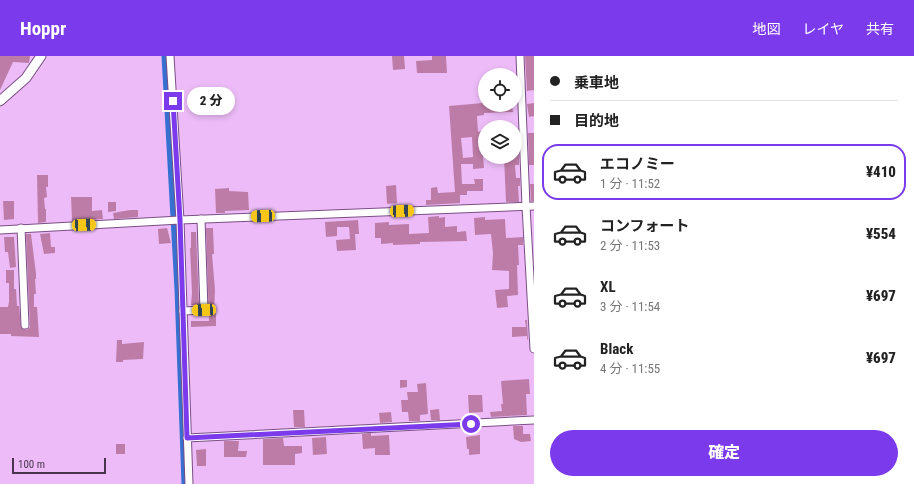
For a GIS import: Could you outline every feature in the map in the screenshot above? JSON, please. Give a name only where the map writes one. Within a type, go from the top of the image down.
[{"type":"main road","points":[[0,101],[26,78],[41,56]]},
{"type":"street","points":[[170,56],[180,220],[189,484]]},
{"type":"street","points":[[520,56],[530,206],[534,349]]},
{"type":"street","points":[[0,230],[201,219],[530,206]]},
{"type":"street","points":[[183,311],[204,310],[201,219]]},
{"type":"street","points":[[21,228],[25,325]]},
{"type":"street","points":[[187,438],[534,420]]},
{"type":"building","points":[[0,56],[30,56],[29,63],[13,62],[0,90]]},
{"type":"building","points":[[392,56],[404,56],[405,69],[393,70]]},
{"type":"building","points":[[432,56],[446,56],[447,73],[417,73],[416,61],[432,60]]},
{"type":"building","points":[[525,56],[534,56],[534,90],[527,91]]},
{"type":"building","points":[[478,103],[478,112],[513,112],[484,113],[484,115],[477,116],[478,164],[484,164],[484,168],[473,169],[473,164],[461,164],[462,184],[475,184],[474,179],[483,179],[483,191],[467,191],[467,195],[460,195],[460,203],[426,205],[426,200],[431,200],[431,188],[437,187],[438,193],[455,192],[449,106]],"holes":[[[472,137],[473,157],[463,158],[461,138]]]},
{"type":"building","points":[[534,103],[534,116],[529,117],[527,104]]},
{"type":"building","points":[[528,133],[534,133],[534,165],[529,165]]},
{"type":"building","points":[[504,164],[519,164],[515,165],[516,178],[520,178],[520,186],[518,186],[519,202],[506,202]]},
{"type":"building","points":[[37,175],[48,175],[48,187],[46,187],[47,197],[44,198],[46,222],[38,223]]},
{"type":"building","points":[[530,184],[534,184],[534,201],[531,201]]},
{"type":"building","points":[[396,185],[397,203],[387,204],[386,186]]},
{"type":"building","points":[[229,188],[229,191],[248,192],[249,210],[216,213],[215,189]]},
{"type":"building","points":[[71,197],[92,197],[92,211],[102,210],[103,219],[72,221]]},
{"type":"building","points":[[3,201],[14,201],[14,219],[4,220]]},
{"type":"building","points":[[108,202],[116,202],[116,211],[108,212]]},
{"type":"building","points":[[138,210],[138,217],[114,219],[113,213]]},
{"type":"building","points":[[439,216],[439,218],[445,217],[445,227],[457,226],[457,232],[466,231],[467,241],[420,242],[420,244],[393,245],[393,243],[381,244],[381,238],[375,238],[375,223],[389,222],[389,225],[409,224],[409,234],[429,233],[428,217]]},
{"type":"building","points":[[485,217],[485,220],[505,219],[506,238],[523,237],[523,245],[518,245],[518,295],[507,296],[508,307],[497,308],[495,290],[509,289],[509,271],[492,270],[493,253],[491,234],[475,235],[474,218]]},
{"type":"building","points":[[358,220],[359,234],[355,234],[356,250],[337,251],[336,240],[350,239],[349,227],[337,227],[337,236],[326,237],[325,222]]},
{"type":"building","points":[[167,228],[171,243],[159,244],[158,229]]},
{"type":"building","points":[[206,228],[213,228],[214,254],[212,254],[215,290],[214,313],[216,313],[216,326],[191,327],[191,321],[209,321]]},
{"type":"building","points":[[191,232],[196,232],[199,305],[191,305]]},
{"type":"building","points":[[50,233],[51,247],[55,247],[55,253],[44,254],[40,234]]},
{"type":"building","points":[[26,234],[31,234],[36,274],[36,294],[34,294],[34,307],[37,307],[39,337],[0,334],[0,307],[8,307],[9,302],[9,283],[6,283],[6,270],[14,270],[14,289],[16,289],[17,306],[19,306],[21,327],[26,330],[30,327]]},
{"type":"building","points":[[4,237],[14,237],[16,267],[10,268],[8,252],[5,252]]},
{"type":"building","points":[[525,320],[527,320],[528,339],[527,340],[527,336],[512,337],[512,327],[526,327]]},
{"type":"building","points":[[117,340],[122,340],[122,344],[144,342],[143,359],[123,360],[123,362],[116,362]]},
{"type":"building","points":[[529,379],[530,394],[526,394],[527,415],[491,417],[490,412],[502,411],[501,404],[503,404],[501,381]]},
{"type":"building","points":[[400,380],[407,380],[407,387],[400,388]]},
{"type":"building","points":[[426,383],[428,414],[420,415],[420,421],[409,421],[408,412],[402,412],[401,400],[408,400],[407,392],[418,392],[417,384]]},
{"type":"building","points":[[468,395],[482,395],[483,412],[469,413]]},
{"type":"building","points":[[439,409],[440,420],[431,420],[430,410]]},
{"type":"building","points":[[293,410],[304,410],[305,427],[294,427]]},
{"type":"building","points":[[391,412],[392,422],[380,423],[379,413]]},
{"type":"building","points":[[513,426],[523,426],[523,434],[530,434],[531,441],[521,442],[514,439]]},
{"type":"building","points":[[371,433],[371,436],[389,435],[390,455],[375,455],[375,448],[363,449],[362,434]]},
{"type":"building","points":[[480,435],[480,454],[469,455],[466,437]]},
{"type":"building","points":[[326,437],[327,454],[313,455],[312,438]]},
{"type":"building","points":[[283,438],[284,446],[302,446],[302,453],[295,454],[295,465],[263,465],[263,439]]},
{"type":"building","points":[[224,441],[239,441],[238,451],[247,451],[246,457],[224,457]]},
{"type":"building","points":[[116,444],[125,444],[125,454],[116,454]]},
{"type":"building","points":[[206,449],[206,466],[197,466],[196,450]]},
{"type":"waterway","points":[[165,56],[178,289],[185,484]]},
{"type":"route","points":[[173,101],[180,220],[187,438],[471,424]]}]
